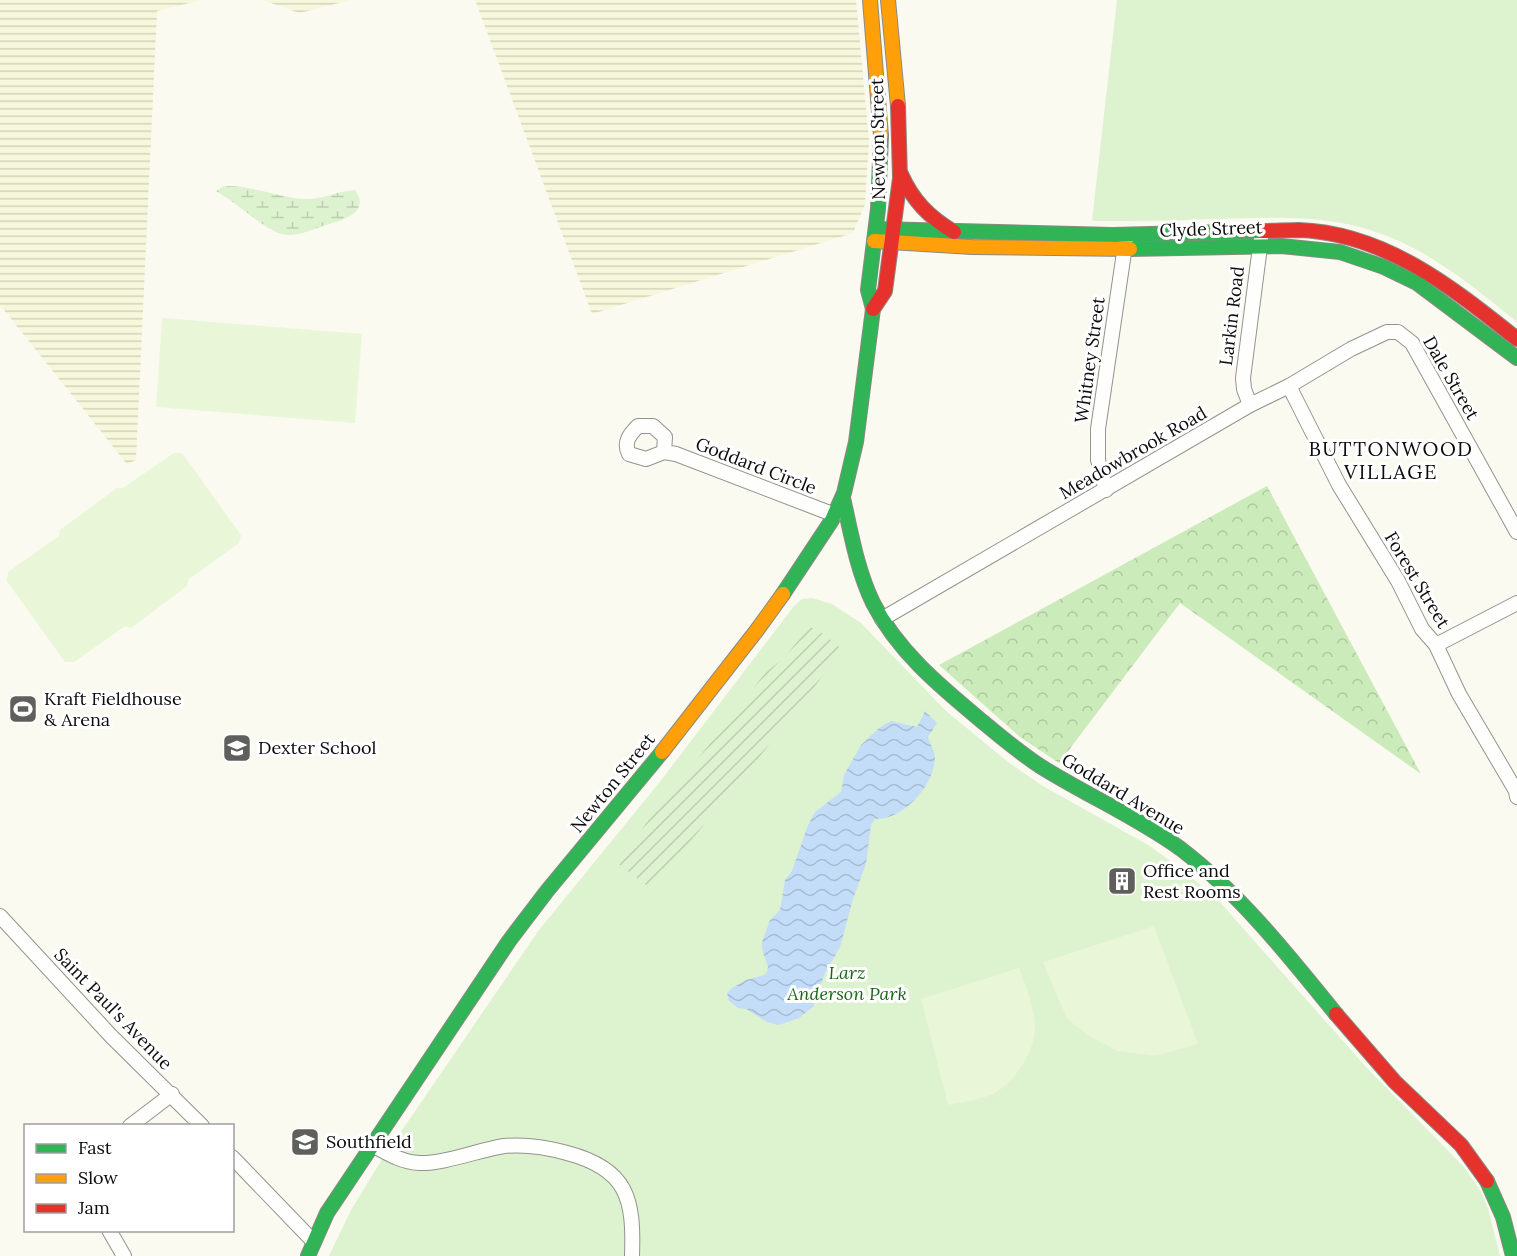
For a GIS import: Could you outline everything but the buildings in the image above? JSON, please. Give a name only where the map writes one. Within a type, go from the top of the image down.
[{"type":"main road","name":"Newton Street","points":[[310,1250],[327,1213],[509,941],[757,630],[813,550],[843,498],[856,442],[873,309],[868,290],[881,183],[882,148],[870,0]]},
{"type":"main road","name":"Newton Street","points":[[873,309],[885,291],[900,171],[898,106],[888,0]]},
{"type":"main road","points":[[900,171],[909,192],[922,210],[956,233]]},
{"type":"main road","name":"Clyde Street","points":[[893,236],[956,233],[1126,234],[1300,230],[1330,234],[1390,251],[1434,275],[1517,339]]},
{"type":"main road","name":"Clyde Street","points":[[875,235],[972,247],[1125,249],[1298,246],[1334,251],[1384,267],[1407,278],[1436,295],[1517,358]]},
{"type":"main road","name":"Goddard Avenue","points":[[843,498],[861,575],[873,603],[899,644],[951,695],[1011,745],[1041,766],[1152,828],[1201,865],[1234,896],[1269,933],[1386,1072],[1471,1156],[1502,1210],[1513,1256]]},
{"type":"street","name":"Larkin Road","points":[[1250,405],[1243,378],[1262,231]]},
{"type":"street","name":"Whitney Street","points":[[1106,490],[1098,460],[1098,429],[1126,234]]},
{"type":"street","name":"Meadowbrook Road","points":[[882,619],[1250,405],[1289,386],[1352,349],[1387,332],[1398,332],[1405,337]]},
{"type":"street","name":"Dale Street","points":[[1405,337],[1412,343],[1517,532]]},
{"type":"street","name":"Forest Street","points":[[1289,386],[1339,484],[1398,581],[1422,629],[1436,645],[1459,694],[1516,793]]},
{"type":"street","name":"Goddard Circle","points":[[664,452],[676,454],[835,515]]},
{"type":"street","points":[[1436,645],[1517,603]]},
{"type":"street","name":"Saint Paul's Avenue","points":[[0,916],[111,1036],[201,1124]]},
{"type":"street","points":[[131,1124],[172,1094]]},
{"type":"street","points":[[372,1145],[403,1161],[421,1163],[504,1146],[532,1145],[577,1155],[596,1163],[609,1170],[618,1181],[630,1204],[633,1226],[632,1256]]},
{"type":"street","points":[[234,1159],[310,1250]]},
{"type":"street","points":[[110,1232],[124,1256]]},
{"type":"green space","points":[[0,0],[201,0],[157,11],[136,460],[127,464],[0,305]]},
{"type":"green space","points":[[263,0],[351,0],[299,13]]},
{"type":"green space","points":[[475,0],[856,0],[869,141],[865,204],[853,233],[592,314]]},
{"type":"green space","points":[[1117,0],[1517,0],[1517,322],[1469,284],[1417,250],[1379,233],[1338,222],[1296,218],[1092,221]]},
{"type":"green space","points":[[224,186],[244,187],[304,199],[355,190],[359,198],[359,205],[357,211],[345,219],[303,233],[287,235],[269,228],[216,191]]},
{"type":"green space","points":[[162,318],[362,334],[355,423],[156,407]]},
{"type":"green space","points":[[174,453],[182,453],[241,535],[239,543],[189,579],[187,586],[131,628],[125,626],[74,662],[65,662],[7,581],[8,572],[59,536],[60,530],[117,488],[123,488]]},
{"type":"green space","points":[[1267,486],[1421,774],[1180,603],[1059,763],[1020,737],[939,665]]},
{"type":"green space","name":"Larz Anderson Park","points":[[812,598],[832,604],[861,623],[946,711],[1008,762],[1041,785],[1150,846],[1218,900],[1366,1067],[1463,1166],[1480,1190],[1488,1208],[1500,1256],[329,1256],[351,1210],[381,1161],[539,930],[659,783],[794,606],[802,599]]},
{"type":"green space","points":[[809,627],[818,630],[843,650],[743,778],[665,872],[649,887],[617,863],[656,810],[766,672],[784,658]]},
{"type":"green space","points":[[1154,926],[1198,1044],[1156,1056],[1118,1051],[1089,1036],[1067,1019],[1043,962]]},
{"type":"green space","points":[[1019,968],[1029,996],[1035,1026],[1028,1056],[1009,1082],[993,1094],[948,1105],[921,999]]},
{"type":"water","points":[[925,711],[937,723],[928,737],[935,756],[933,770],[923,791],[906,808],[886,818],[875,819],[871,825],[866,864],[853,899],[840,947],[825,973],[813,1007],[799,1018],[779,1025],[767,1022],[746,1009],[738,1008],[729,1001],[727,993],[746,980],[767,972],[768,967],[762,942],[770,920],[780,910],[785,880],[792,871],[808,825],[815,812],[841,792],[844,775],[861,745],[879,728],[891,721],[917,727]]},
{"type":"traffic: fast","points":[[783,594],[832,520],[844,493],[856,442],[873,309],[868,290],[878,209],[881,136]]},
{"type":"traffic: fast","points":[[876,229],[1113,235],[1262,231]]},
{"type":"traffic: fast","points":[[1130,249],[1281,246],[1340,252],[1384,267],[1417,283],[1517,358]]},
{"type":"traffic: fast","points":[[843,498],[859,565],[873,603],[895,637],[922,668],[967,709],[1033,761],[1164,837],[1203,867],[1244,906],[1336,1014]]},
{"type":"traffic: fast","points":[[308,1256],[327,1213],[509,941],[547,891],[662,752]]},
{"type":"traffic: fast","points":[[1487,1181],[1503,1217],[1513,1256]]},
{"type":"traffic: slow","points":[[870,0],[881,136]]},
{"type":"traffic: slow","points":[[888,0],[898,106]]},
{"type":"traffic: slow","points":[[874,241],[972,247],[1130,249]]},
{"type":"traffic: slow","points":[[662,752],[783,594]]},
{"type":"traffic: jam","points":[[873,309],[885,291],[900,178],[898,106]]},
{"type":"traffic: jam","points":[[901,174],[923,208],[954,232]]},
{"type":"traffic: jam","points":[[1262,231],[1299,230],[1330,233],[1389,252],[1443,283],[1517,339]]},
{"type":"traffic: jam","points":[[1336,1014],[1395,1082],[1461,1145],[1487,1181]]},
{"type":"place","name":"Kraft Fieldhouse & Arena","points":[[23,709]]},
{"type":"place","name":"Dexter School","points":[[237,748]]},
{"type":"place","name":"Office and Rest Rooms","points":[[1122,881]]},
{"type":"place","name":"Southfield","points":[[305,1142]]},
{"type":"district","name":"BUTTONWOOD VILLAGE","points":[[1391,460]]}]
